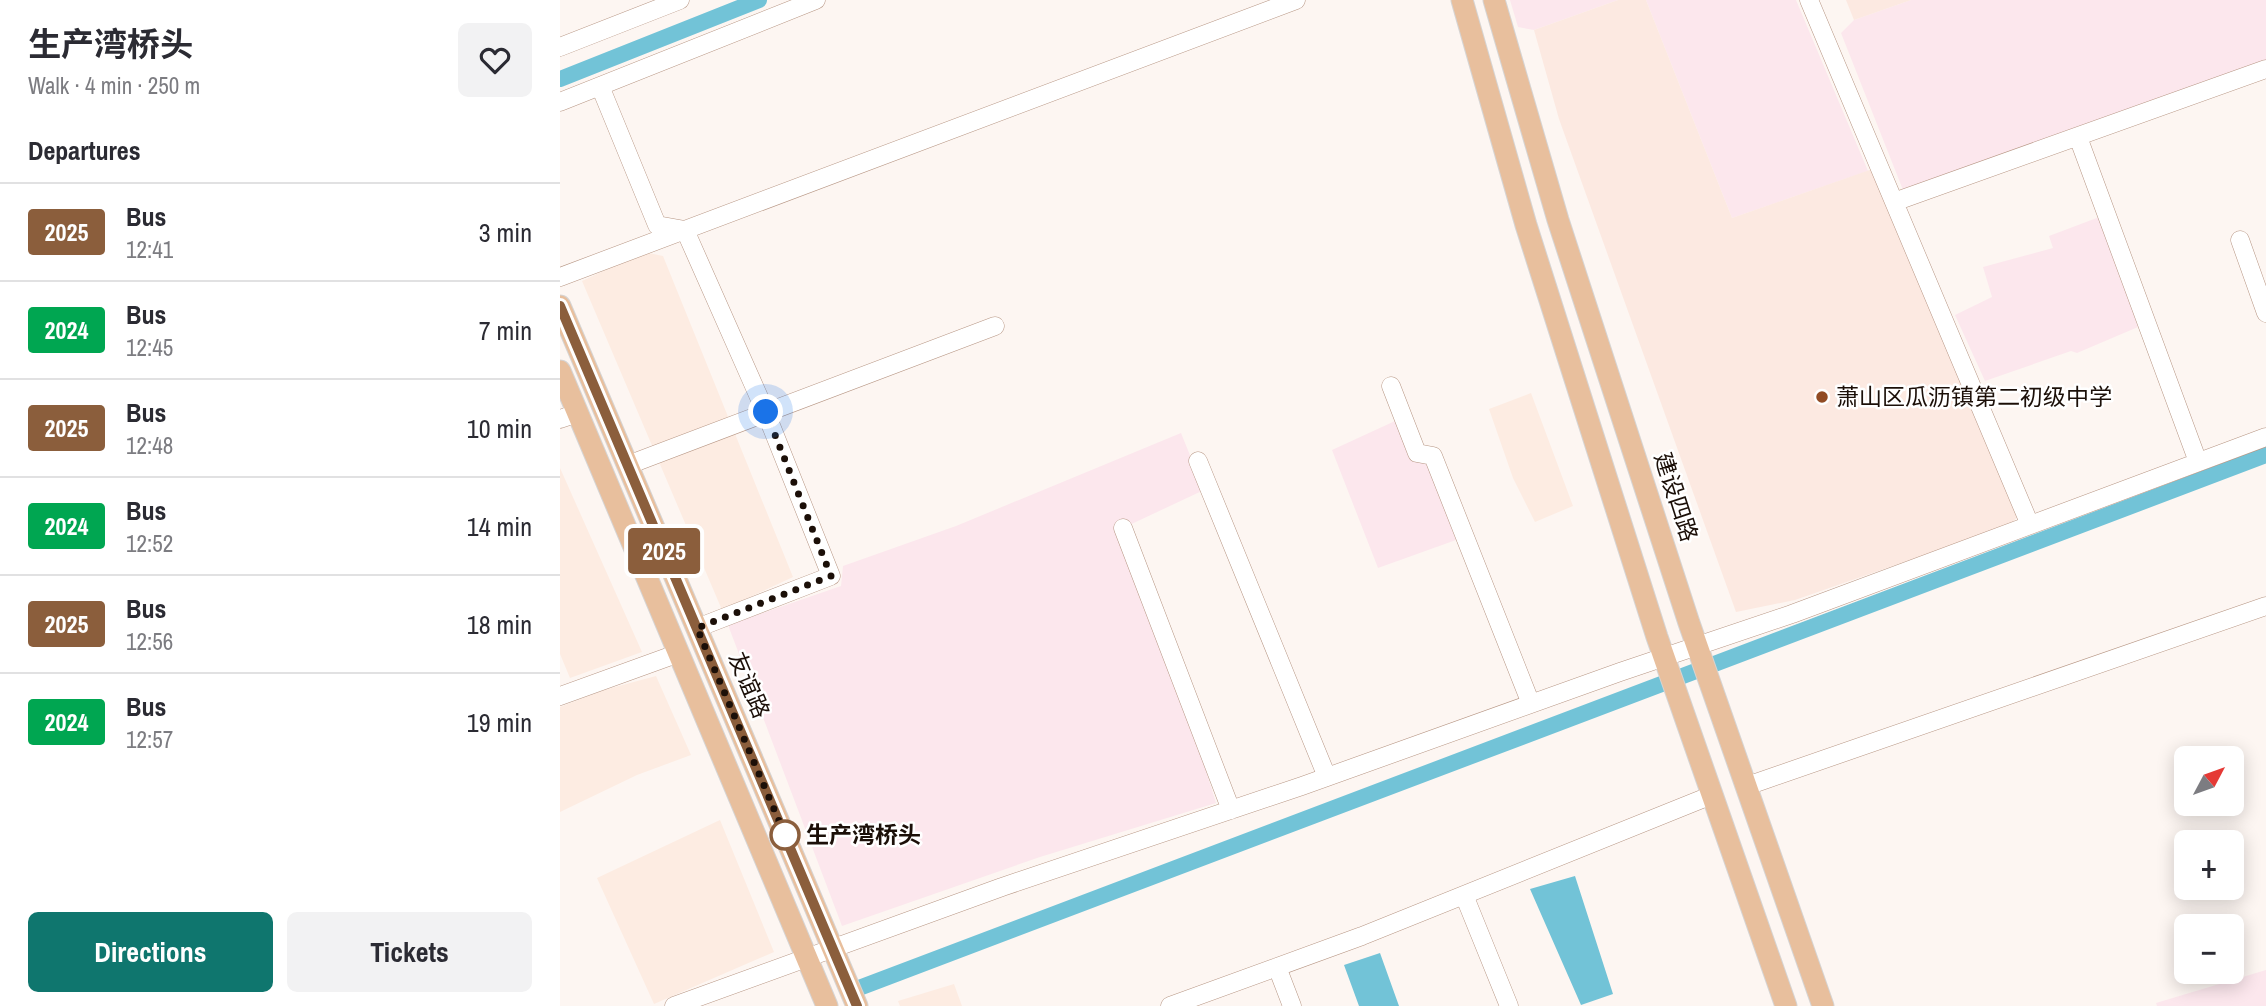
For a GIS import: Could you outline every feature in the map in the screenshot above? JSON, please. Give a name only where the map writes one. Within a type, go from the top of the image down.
[{"type":"main road","points":[[1462,0],[1526,225],[1668,671],[1786,1006]]},
{"type":"main road","name":"建设四路","points":[[1494,0],[1558,220],[1702,658],[1823,1006]]},
{"type":"main road","name":"友谊路","points":[[560,306],[857,1006]]},
{"type":"main road","points":[[560,371],[569,416],[679,653],[827,1006]]},
{"type":"street","points":[[560,47],[680,0]]},
{"type":"street","points":[[560,102],[816,0]]},
{"type":"street","points":[[560,277],[1296,0]]},
{"type":"street","points":[[1809,0],[2030,525]]},
{"type":"street","points":[[1894,202],[2266,69]]},
{"type":"street","points":[[600,86],[657,225],[685,230]]},
{"type":"street","points":[[2078,137],[2198,462]]},
{"type":"street","points":[[685,230],[766,412],[831,576],[697,628]]},
{"type":"street","points":[[2240,240],[2266,313]]},
{"type":"street","points":[[628,465],[995,326]]},
{"type":"street","points":[[1391,386],[1417,453],[1433,456],[1531,704]]},
{"type":"street","points":[[674,1006],[807,958],[837,959],[1002,887],[1327,777],[1791,614],[2266,437]]},
{"type":"street","points":[[1198,461],[1327,777]]},
{"type":"street","points":[[1122,528],[1231,810]]},
{"type":"street","points":[[1747,786],[2266,606]]},
{"type":"street","points":[[560,696],[679,653]]},
{"type":"street","points":[[1170,1006],[1362,936],[1712,795]]},
{"type":"street","points":[[1464,895],[1510,1006]]},
{"type":"street","points":[[1278,967],[1292,1006]]},
{"type":"shaded area","points":[[1510,0],[1618,0],[1534,30],[1518,27]]},
{"type":"shaded area","name":"萧山区瓜沥镇第二初级中学","points":[[1618,0],[1646,0],[1732,218],[1884,165],[2028,496],[2023,511],[2010,525],[1795,600],[1736,612],[1559,119],[1534,30]]},
{"type":"shaded area","points":[[1646,0],[1796,0],[1868,171],[1732,218]]},
{"type":"shaded area","points":[[1846,0],[1911,0],[1854,20]]},
{"type":"shaded area","points":[[1911,0],[2266,0],[2266,63],[1903,190],[1841,33],[1854,20]]},
{"type":"shaded area","points":[[2102,216],[2138,327],[2077,353],[2071,351],[1985,381],[1955,315],[1992,297],[1983,267],[2053,248],[2049,236]]},
{"type":"shaded area","points":[[644,252],[663,256],[793,577],[722,610],[582,281]]},
{"type":"shaded area","points":[[1531,393],[1573,506],[1535,522],[1513,478],[1489,409]]},
{"type":"shaded area","points":[[1395,421],[1412,456],[1427,461],[1456,540],[1378,568],[1332,450]]},
{"type":"shaded area","points":[[1181,433],[1204,490],[1123,528],[1164,636],[1216,803],[1040,857],[842,926],[728,625],[841,586],[843,566],[956,526]]},
{"type":"shaded area","points":[[560,468],[642,652],[570,678],[560,654]]},
{"type":"shaded area","points":[[656,676],[691,755],[637,775],[560,812],[560,707],[604,690]]},
{"type":"shaded area","points":[[720,820],[774,952],[654,1004],[597,878]]},
{"type":"shaded area","points":[[2266,970],[2266,1006],[2157,1006],[2156,1003],[2219,984],[2244,984],[2244,977]]},
{"type":"shaded area","points":[[954,984],[962,1006],[900,1006],[898,1001]]},
{"type":"water","points":[[1575,876],[1613,994],[1581,1005],[1530,889]]},
{"type":"water","points":[[1380,953],[1399,1006],[1359,1006],[1344,965]]},
{"type":"waterway","points":[[560,79],[759,0]]},
{"type":"waterway","points":[[859,988],[2266,455]]},
{"type":"bus line","name":"2025","points":[[560,306],[857,1006]]},
{"type":"place","name":"萧山区瓜沥镇第二初级中学","points":[[1822,397]]},
{"type":"place","name":"生产湾桥头","points":[[785,835]]},
{"type":"route","points":[[766,412],[831,576],[697,628],[785,835]]}]
